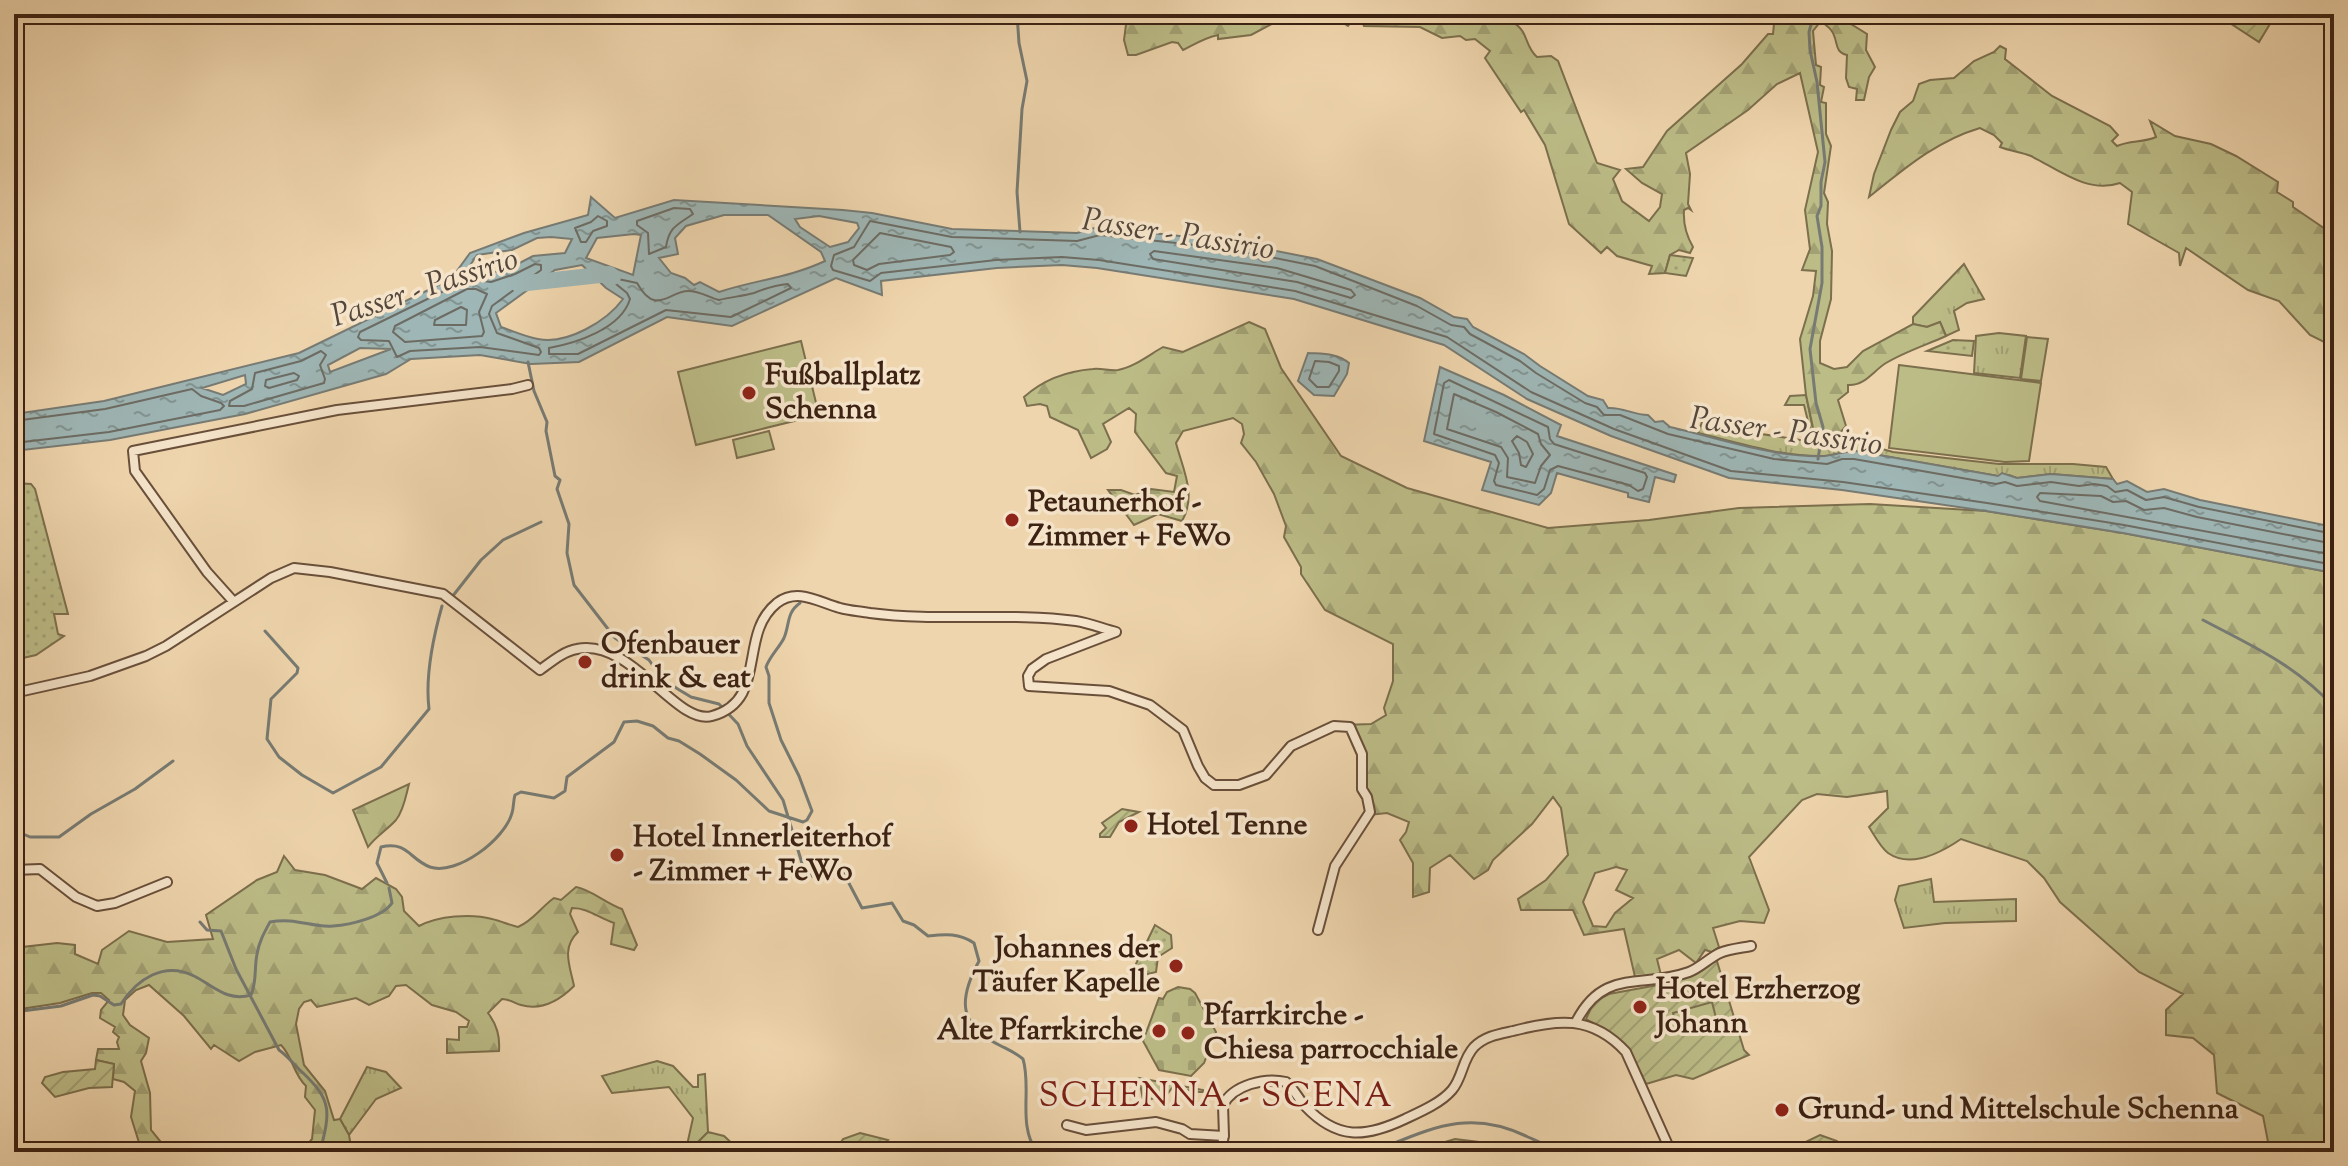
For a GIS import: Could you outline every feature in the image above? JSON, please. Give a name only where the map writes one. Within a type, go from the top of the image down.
[{"type":"street","points":[[233,601],[207,572],[135,471],[133,451],[337,410],[528,385]]},
{"type":"street","points":[[14,693],[95,675],[146,656],[281,572],[294,568],[434,591],[450,599],[540,670],[579,648],[614,653],[691,714],[710,717],[728,708],[746,690],[758,628],[778,602],[796,596],[805,595],[842,609],[884,615],[1079,621],[1105,631],[1114,631],[1114,634],[1039,663],[1028,676],[1029,686],[1109,691],[1150,705],[1183,730],[1198,766],[1214,785],[1239,785],[1253,780],[1273,770],[1291,746],[1334,726],[1350,727],[1362,754],[1362,789],[1370,812],[1335,866],[1318,930]]},
{"type":"street","points":[[14,870],[40,869],[76,897],[97,906],[115,903],[167,882]]},
{"type":"street","points":[[1576,1022],[1584,1005],[1606,988],[1627,981],[1664,980],[1693,971],[1720,953],[1751,946]]},
{"type":"street","points":[[1067,1125],[1086,1130],[1156,1122],[1222,1144],[1223,1105],[1227,1097],[1236,1089],[1273,1081],[1286,1082],[1306,1107],[1328,1124],[1346,1132],[1373,1132],[1409,1117],[1448,1094],[1459,1080],[1470,1053],[1484,1039],[1562,1021],[1576,1022],[1615,1041],[1626,1052],[1671,1152]]},
{"type":"green space","points":[[1122,14],[1500,14],[1521,29],[1537,57],[1551,56],[1558,61],[1597,163],[1620,170],[1613,179],[1622,201],[1649,221],[1660,207],[1662,194],[1626,169],[1643,167],[1667,131],[1742,64],[1768,34],[1773,34],[1775,14],[1826,14],[1830,17],[1846,14],[1851,24],[1867,34],[1866,50],[1875,67],[1869,77],[1864,100],[1856,100],[1857,89],[1849,87],[1846,78],[1847,55],[1840,51],[1830,29],[1821,21],[1813,31],[1816,65],[1821,67],[1820,85],[1824,87],[1821,102],[1826,103],[1826,134],[1831,146],[1824,193],[1828,202],[1827,224],[1832,251],[1831,299],[1820,341],[1820,363],[1834,369],[1847,367],[1863,351],[1913,324],[1927,327],[1940,322],[1946,336],[1893,359],[1859,383],[1848,385],[1848,392],[1838,400],[1846,426],[1831,443],[1816,442],[1806,395],[1800,339],[1813,296],[1816,271],[1802,270],[1810,249],[1805,210],[1818,152],[1800,73],[1777,84],[1748,110],[1686,153],[1690,174],[1688,204],[1691,210],[1684,210],[1684,220],[1693,247],[1690,253],[1679,250],[1670,255],[1665,273],[1649,274],[1652,266],[1617,256],[1607,247],[1601,253],[1569,224],[1545,145],[1524,110],[1521,112],[1485,58],[1490,51],[1475,39],[1466,40],[1460,36],[1442,38],[1420,27],[1364,26],[1361,20],[1354,18],[1348,26],[1340,21],[1295,17],[1283,18],[1251,35],[1218,39],[1218,35],[1183,50],[1178,43],[1172,42],[1128,55],[1124,40],[1127,17],[1122,17]]},
{"type":"green space","points":[[2216,14],[2276,14],[2259,42]]},
{"type":"green space","points":[[2000,46],[2006,49],[2005,59],[2052,96],[2110,126],[2118,135],[2112,141],[2117,146],[2156,137],[2150,121],[2175,136],[2211,144],[2278,182],[2277,192],[2334,235],[2334,347],[2310,335],[2279,301],[2248,290],[2186,248],[2180,266],[2179,253],[2128,224],[2132,192],[2120,183],[2108,186],[2074,179],[2031,156],[2000,147],[2002,143],[1994,135],[1980,128],[1935,148],[1869,197],[1874,174],[1891,130],[1900,112],[1913,101],[1919,84],[1954,78],[1974,61]]},
{"type":"green space","points":[[1670,255],[1693,258],[1686,276],[1665,273]]},
{"type":"green space","points":[[1964,264],[1984,299],[1967,303],[1954,311],[1959,330],[1946,336],[1940,322],[1927,327],[1913,324],[1913,317]]},
{"type":"green space","points":[[1249,322],[1265,329],[1281,368],[1341,456],[1407,488],[1548,528],[1649,520],[1739,508],[1870,504],[1986,511],[2334,573],[2334,634],[2329,644],[2334,646],[2334,1152],[2270,1152],[2263,1116],[2217,1093],[2214,1055],[2193,1038],[2166,1035],[2166,1010],[2183,994],[2139,972],[2060,902],[2044,878],[2027,861],[1961,839],[1936,853],[1916,859],[1897,858],[1888,853],[1869,827],[1888,808],[1887,791],[1847,797],[1817,794],[1802,800],[1749,857],[1769,910],[1764,923],[1740,921],[1713,928],[1719,947],[1712,952],[1705,950],[1696,963],[1679,950],[1657,959],[1661,975],[1635,977],[1624,929],[1584,935],[1573,910],[1521,910],[1518,899],[1546,880],[1568,855],[1561,808],[1553,797],[1532,824],[1493,860],[1488,870],[1474,879],[1450,855],[1430,868],[1429,892],[1413,897],[1413,863],[1400,840],[1409,822],[1387,813],[1369,815],[1362,789],[1361,754],[1344,725],[1371,724],[1386,715],[1384,708],[1393,681],[1393,644],[1325,610],[1301,574],[1301,567],[1284,537],[1286,526],[1274,494],[1241,443],[1244,434],[1242,424],[1233,418],[1183,431],[1176,443],[1189,492],[1182,521],[1158,514],[1134,525],[1108,490],[1135,495],[1151,489],[1174,492],[1177,476],[1166,473],[1135,432],[1136,414],[1129,408],[1103,424],[1111,442],[1107,449],[1091,458],[1078,430],[1050,417],[1047,406],[1027,406],[1024,397],[1047,381],[1065,374],[1124,368],[1163,347],[1183,352]],"holes":[[[1616,867],[1627,870],[1616,890],[1633,898],[1615,913],[1606,927],[1593,926],[1583,902],[1595,873]]]},
{"type":"green space","points":[[1999,333],[2026,336],[2020,378],[1974,373],[1976,336]]},
{"type":"green space","points":[[2027,337],[2048,339],[2041,381],[2021,379]]},
{"type":"green space","points":[[1953,340],[1974,341],[1972,356],[1927,351]]},
{"type":"green space","name":"Fußballplatz Schenna","points":[[801,341],[819,415],[696,445],[678,372]]},
{"type":"green space","points":[[1899,365],[2041,383],[2029,461],[2005,462],[1889,448]]},
{"type":"green space","points":[[1806,395],[1816,443],[1853,441],[1893,452],[1999,464],[2106,467],[2113,479],[2051,474],[2017,478],[1998,476],[1856,451],[1824,456],[1792,454],[1698,433],[1703,419],[1723,428],[1813,442],[1804,405],[1785,405],[1790,396]]},
{"type":"green space","points":[[769,431],[774,449],[737,458],[733,440]]},
{"type":"green space","points":[[14,483],[31,484],[35,489],[68,614],[54,614],[58,634],[64,636],[36,655],[14,660]]},
{"type":"green space","points":[[409,784],[399,816],[368,847],[353,810]]},
{"type":"green space","points":[[1122,809],[1139,812],[1119,822],[1110,837],[1100,837],[1106,828],[1102,823]]},
{"type":"green space","points":[[284,856],[295,870],[325,875],[362,889],[376,878],[396,889],[402,897],[404,911],[419,926],[435,920],[465,916],[484,917],[518,927],[554,898],[561,900],[576,887],[581,888],[622,909],[637,945],[634,950],[611,944],[614,923],[589,911],[572,908],[570,914],[578,932],[568,951],[574,986],[557,1000],[536,1007],[502,999],[488,1013],[497,1031],[499,1051],[447,1053],[447,1039],[459,1040],[459,1027],[467,1027],[469,1021],[456,1012],[432,1005],[406,985],[396,986],[389,996],[369,1005],[356,998],[317,1007],[311,1000],[304,1002],[296,1024],[304,1065],[325,1091],[334,1120],[340,1119],[349,1135],[352,1152],[301,1152],[312,1139],[315,1110],[305,1097],[306,1086],[281,1045],[255,1052],[239,1061],[214,1045],[211,1049],[184,1016],[149,985],[136,990],[125,1000],[123,1015],[130,1025],[149,1038],[141,1061],[150,1093],[151,1130],[169,1152],[142,1152],[131,1117],[135,1091],[124,1082],[113,1079],[114,1064],[96,1060],[98,1049],[119,1049],[119,1037],[113,1032],[115,1027],[100,1018],[101,1010],[109,1000],[101,993],[92,993],[60,1003],[14,1010],[14,948],[57,943],[75,945],[75,954],[98,964],[102,950],[129,931],[167,942],[213,939],[206,915],[257,880],[277,872]]},
{"type":"green space","points":[[1931,879],[1934,902],[2016,899],[2016,921],[1945,923],[1904,928],[1895,900],[1899,886]]},
{"type":"green space","points":[[1155,925],[1171,935],[1172,948],[1158,957],[1156,972],[1144,975],[1133,970]]},
{"type":"green space","points":[[1716,958],[1744,1050],[1749,1055],[1693,1079],[1676,1075],[1646,1084],[1623,1045],[1586,1019],[1594,1002],[1609,994],[1674,982],[1699,971]]},
{"type":"green space","points":[[1178,987],[1195,993],[1216,1032],[1204,1063],[1191,1076],[1159,1070],[1143,1041],[1159,998],[1163,999],[1167,992]]},
{"type":"green space","points":[[1712,1002],[1717,1022],[1678,1032],[1673,1013]]},
{"type":"green space","points":[[96,1060],[114,1064],[112,1087],[89,1088],[55,1097],[42,1083],[45,1077],[63,1072],[95,1069]]},
{"type":"green space","points":[[657,1061],[673,1066],[693,1087],[698,1087],[698,1075],[705,1074],[708,1132],[690,1150],[687,1145],[693,1118],[669,1087],[612,1093],[602,1076]]},
{"type":"green space","points":[[367,1067],[386,1072],[401,1088],[376,1099],[349,1135],[340,1119]]},
{"type":"green space","points":[[1139,1078],[1203,1092],[1172,1088],[1165,1097],[1143,1100]]},
{"type":"green space","points":[[708,1132],[724,1136],[736,1147],[734,1152],[691,1152]]},
{"type":"green space","points":[[860,1133],[888,1140],[884,1144],[876,1142],[866,1152],[835,1152],[843,1139]]},
{"type":"green space","points":[[1820,1135],[1837,1141],[1843,1151],[1880,1149],[1880,1152],[1785,1152]]},
{"type":"green space","points":[[1455,1139],[1512,1146],[1530,1152],[1411,1152]]},
{"type":"water","points":[[591,197],[615,218],[674,200],[843,210],[952,229],[1077,233],[1098,227],[1225,241],[1317,259],[1420,298],[1454,317],[1467,319],[1473,327],[1524,354],[1588,396],[1603,400],[1608,408],[1648,415],[1655,422],[1663,421],[1670,427],[1786,454],[1825,456],[1856,451],[1998,476],[2002,473],[2017,478],[2051,474],[2113,479],[2117,484],[2127,481],[2147,492],[2164,489],[2200,500],[2334,527],[2334,573],[1986,511],[1842,490],[1729,478],[1611,436],[1527,399],[1444,345],[1294,299],[1062,265],[997,268],[881,281],[882,295],[836,278],[732,326],[667,317],[579,362],[531,364],[480,355],[411,359],[386,374],[245,414],[110,440],[14,451],[14,414],[104,401],[299,353],[451,279],[470,253],[524,233],[588,215]],"holes":[[[724,215],[768,215],[821,252],[825,261],[719,292],[700,282],[694,285],[671,273],[659,258],[678,254],[675,238],[686,226]],[[819,216],[857,223],[859,228],[848,242],[830,247],[800,227],[795,219]],[[641,235],[633,275],[586,258],[597,238]],[[537,238],[572,239],[565,253],[533,256],[489,274],[467,270],[477,255],[512,250]],[[582,265],[623,299],[585,330],[549,340],[501,327],[496,313],[555,270]],[[360,348],[391,349],[330,372],[328,365]],[[245,375],[246,384],[223,395],[202,388]]]},
{"type":"water","points":[[1308,353],[1335,356],[1349,363],[1347,374],[1334,396],[1314,395],[1298,381]]},
{"type":"water","points":[[1440,367],[1504,395],[1561,425],[1557,436],[1676,475],[1674,482],[1655,477],[1649,502],[1557,473],[1551,493],[1539,505],[1482,490],[1491,462],[1424,441]]},
{"type":"waterway","points":[[1017,14],[1027,81],[1022,109],[1017,192],[1020,232]]},
{"type":"waterway","points":[[1814,14],[1809,32],[1810,50],[1817,82],[1825,162],[1821,206],[1817,216],[1822,247],[1822,283],[1810,349],[1816,403],[1823,427],[1818,459]]},
{"type":"waterway","name":"Passer - Passirio","points":[[518,284],[609,274],[613,277]]},
{"type":"waterway","points":[[528,362],[534,391],[547,422],[555,476],[560,480],[557,489],[569,524],[567,553],[574,585],[615,638],[649,660],[663,680],[691,697],[719,704],[738,724],[747,746],[783,800],[804,870],[815,878],[843,872],[862,908],[892,903],[903,921],[928,936],[952,935],[974,943],[979,961],[965,999],[966,1010],[976,1029],[1023,1059],[1026,1118],[1037,1152]]},
{"type":"waterway","points":[[452,597],[481,560],[503,540],[541,522]]},
{"type":"waterway","points":[[387,883],[377,863],[381,847],[397,846],[430,867],[441,868],[466,861],[500,834],[512,813],[515,795],[521,792],[554,798],[565,791],[567,777],[614,742],[624,722],[637,721],[653,726],[736,780],[769,811],[803,822],[807,820],[812,811],[781,740],[769,703],[766,667],[784,638],[792,611],[800,603]]},
{"type":"waterway","points":[[265,631],[298,668],[297,673],[271,699],[267,739],[279,757],[333,793],[381,767],[429,709],[431,657],[442,606]]},
{"type":"waterway","points":[[2203,620],[2288,668],[2334,707]]},
{"type":"waterway","points":[[14,830],[30,837],[59,837],[173,761]]},
{"type":"waterway","points":[[14,1012],[61,1006],[93,995],[114,1005],[121,1004],[143,980],[172,971],[194,976],[228,995],[251,995],[258,950],[270,922],[325,926],[357,922],[388,908],[392,903],[389,888]]},
{"type":"waterway","points":[[200,922],[207,930],[221,931],[236,969],[279,1050],[312,1082],[324,1100],[327,1117],[320,1152]]},
{"type":"waterway","points":[[1372,1152],[1430,1130],[1467,1123],[1506,1128],[1555,1152]]},
{"type":"waterway","points":[[1147,1152],[1171,1147]]},
{"type":"waterway","points":[[1227,1148],[1264,1152]]},
{"type":"place","name":"Fußballplatz Schenna","points":[[749,393]]},
{"type":"place","name":"Petaunerhof - Zimmer + FeWo","points":[[1012,520]]},
{"type":"place","name":"Ofenbauer drink & eat","points":[[585,662]]},
{"type":"place","name":"Hotel Tenne","points":[[1131,826]]},
{"type":"place","name":"Hotel Innerleiterhof - Zimmer + FeWo","points":[[617,855]]},
{"type":"place","name":"Johannes der Täufer Kapelle","points":[[1176,966]]},
{"type":"place","name":"Hotel Erzherzog Johann","points":[[1640,1007]]},
{"type":"place","name":"Alte Pfarrkirche","points":[[1159,1031]]},
{"type":"place","name":"Pfarrkirche - Chiesa parrocchiale","points":[[1188,1033]]},
{"type":"place","name":"Grund- und Mittelschule Schenna","points":[[1782,1110]]},
{"type":"district","name":"SCHENNA - SCENA","points":[[1216,1097]]}]
